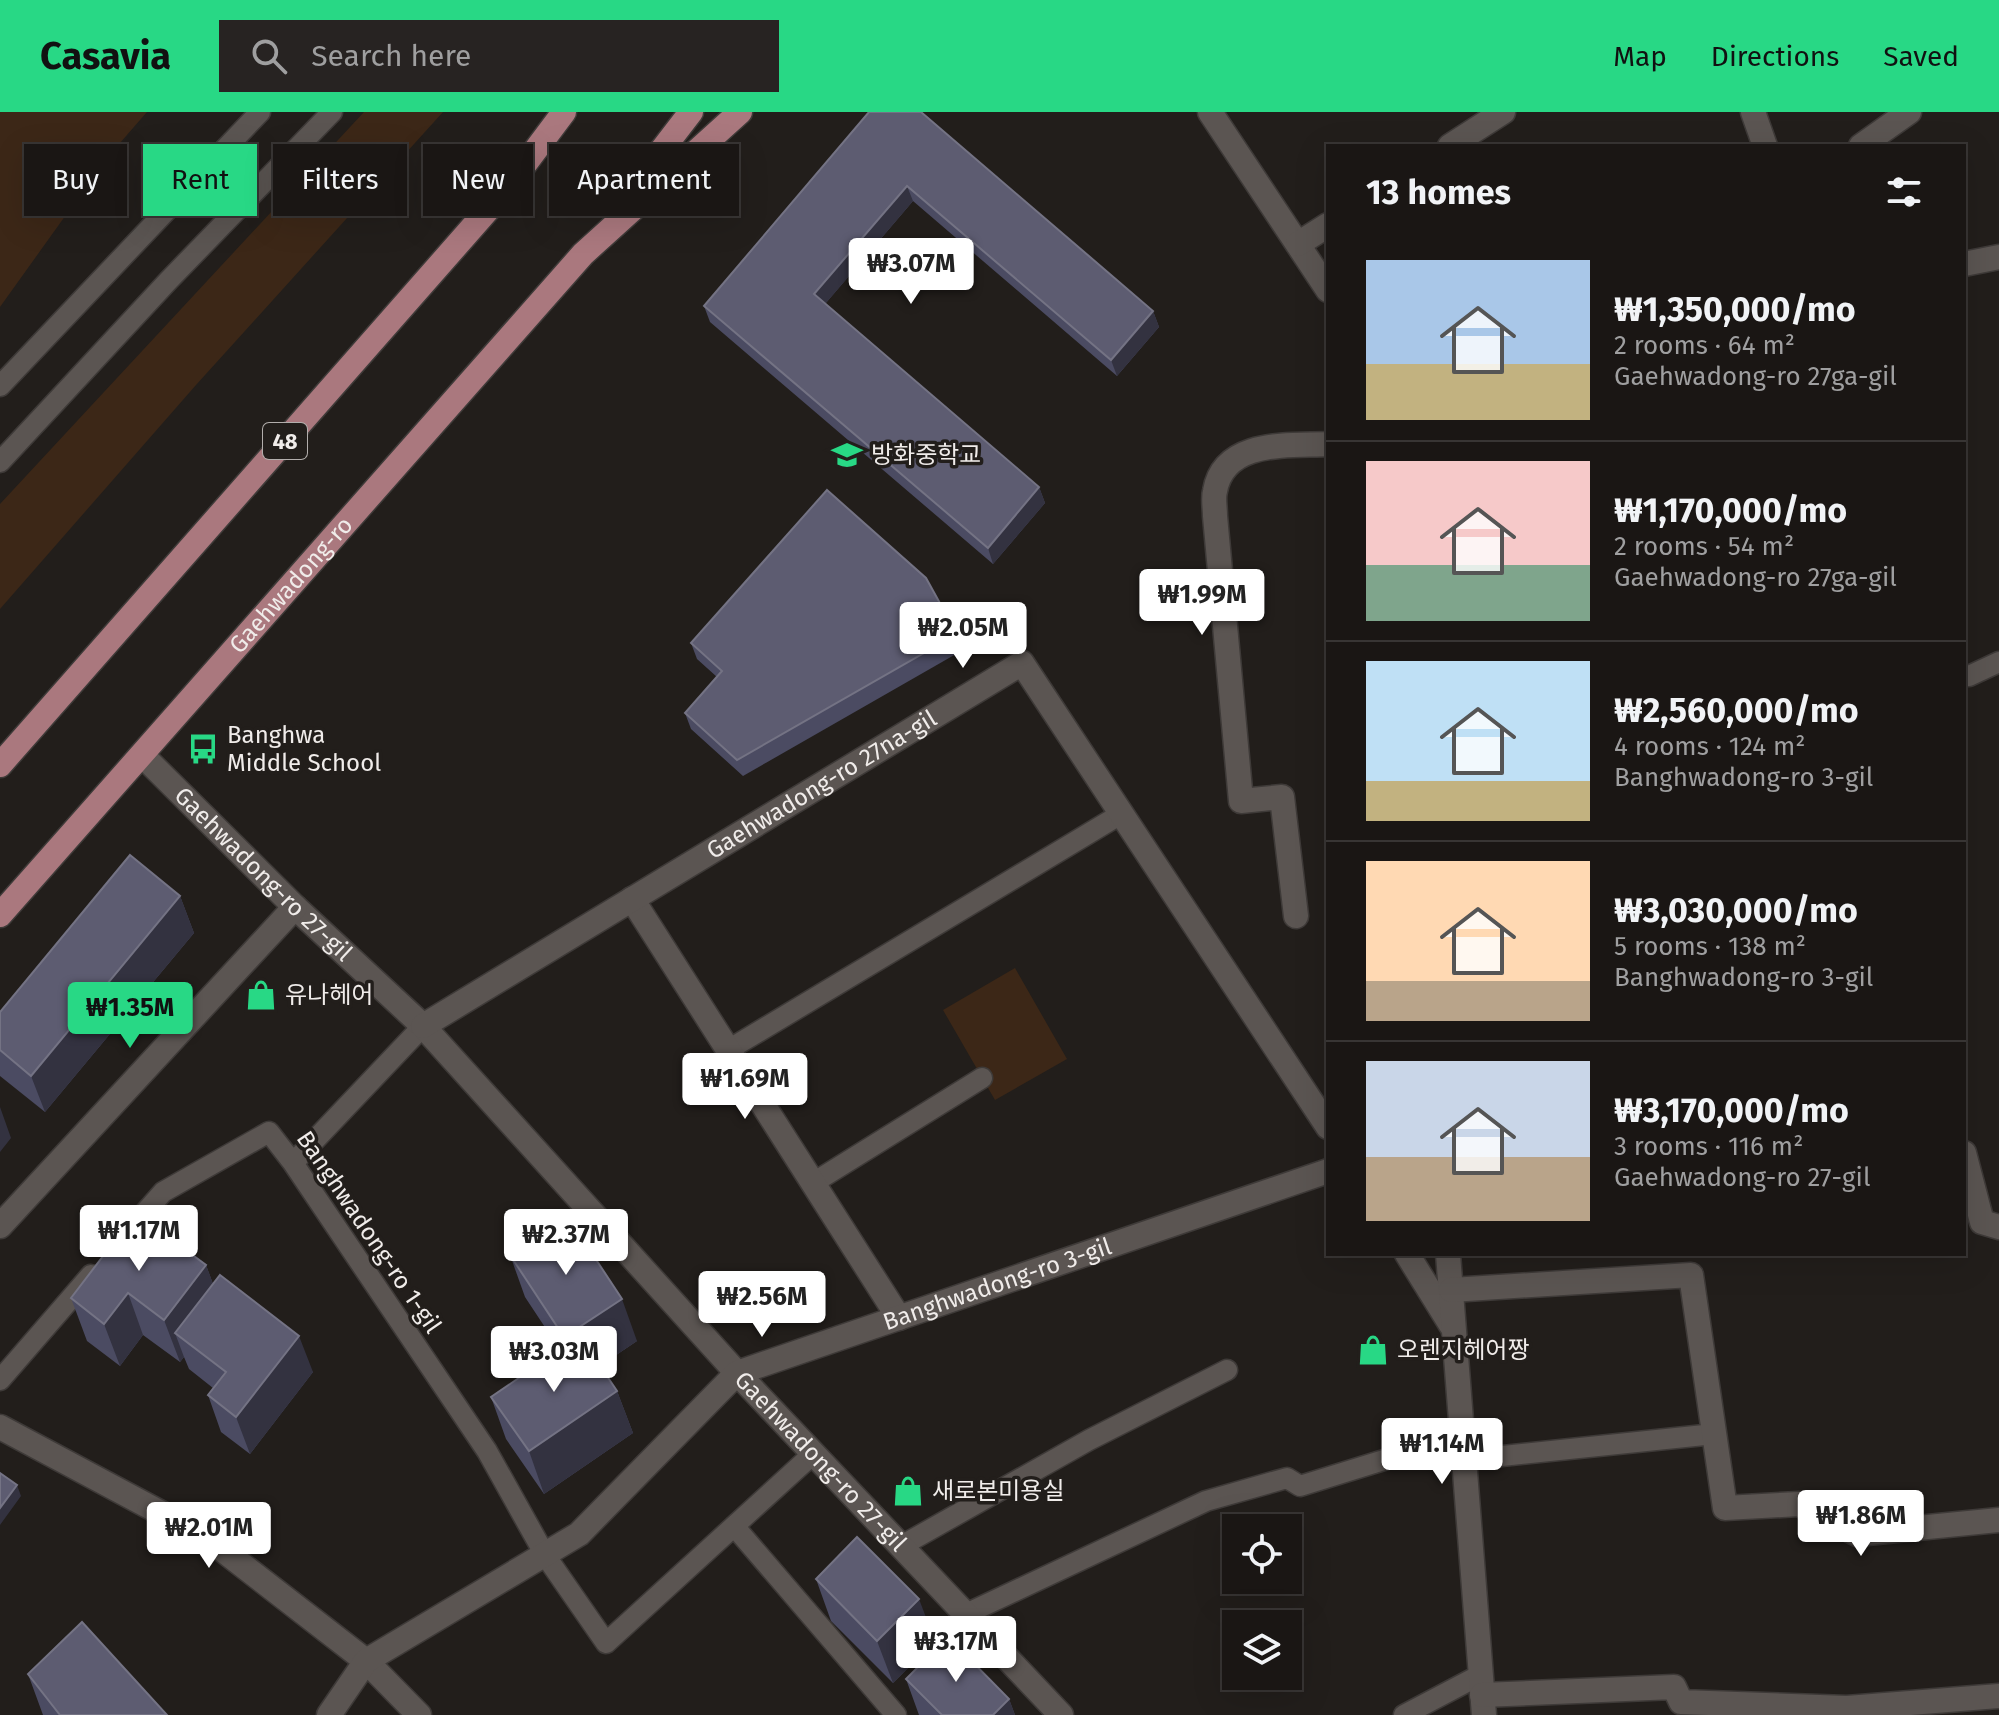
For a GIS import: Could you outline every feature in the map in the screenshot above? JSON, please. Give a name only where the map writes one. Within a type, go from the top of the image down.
[{"type":"main road","name":"48","points":[[533,153],[564,112]]},
{"type":"main road","points":[[533,162],[584,112]]},
{"type":"main road","name":"Gaehwadong-ro","points":[[0,915],[583,254],[691,112]]},
{"type":"main road","name":"Gaehwadong-ro","points":[[583,254],[740,112]]},
{"type":"main road","name":"48","points":[[0,765],[482,216]]},
{"type":"street","points":[[1210,112],[1326,287]]},
{"type":"street","points":[[1453,144],[1503,112]]},
{"type":"street","points":[[1753,112],[1764,144]]},
{"type":"street","points":[[1864,144],[1909,112]]},
{"type":"street","points":[[1298,244],[1326,226]]},
{"type":"street","points":[[1966,264],[1999,257]]},
{"type":"street","points":[[1296,916],[1282,797],[1241,801],[1215,489],[1226,468],[1242,453],[1264,447],[1326,444]]},
{"type":"street","name":"Gaehwadong-ro 27na-gil","points":[[423,1026],[1022,663],[1326,1124]]},
{"type":"street","name":"Gaehwadong-ro 27-gil","points":[[142,755],[295,907],[423,1026],[737,1373],[1061,1715]]},
{"type":"street","points":[[632,899],[899,1318]]},
{"type":"street","points":[[0,1226],[295,907]]},
{"type":"street","points":[[1966,1161],[1982,1222],[1999,1227]]},
{"type":"street","name":"Banghwadong-ro 3-gil","points":[[329,1715],[366,1661],[579,1534],[737,1373],[1326,1172]]},
{"type":"street","points":[[1408,1256],[1454,1330]]},
{"type":"street","points":[[1448,1256],[1482,1695],[1674,1687],[1681,1702],[1841,1711],[1999,1696]]},
{"type":"street","points":[[1451,1290],[1691,1275],[1725,1508],[1799,1504],[1857,1534],[1999,1520]]},
{"type":"street","points":[[0,1427],[206,1537],[366,1661],[419,1715]]},
{"type":"lane","points":[[0,386],[260,112]]},
{"type":"lane","points":[[0,462],[169,280],[332,112]]},
{"type":"lane","points":[[1969,676],[1999,662]]},
{"type":"lane","points":[[728,1050],[1121,814]]},
{"type":"lane","points":[[293,1163],[423,1026]]},
{"type":"lane","points":[[813,1183],[982,1078]]},
{"type":"lane","name":"Banghwadong-ro 1-gil","points":[[0,1380],[163,1192],[269,1132],[487,1451],[545,1555]]},
{"type":"lane","points":[[901,1546],[1089,1440],[1227,1370]]},
{"type":"lane","points":[[966,1614],[1206,1501],[1287,1478],[1300,1486],[1413,1451],[1464,1460],[1714,1434]]},
{"type":"lane","points":[[545,1555],[606,1643],[813,1454]]},
{"type":"lane","points":[[734,1526],[896,1715]]},
{"type":"lane","points":[[1404,1715],[1482,1695]]},
{"type":"shaded area","points":[[0,112],[147,112],[119,144],[24,144],[24,216],[65,216],[0,307]]},
{"type":"shaded area","points":[[364,112],[443,112],[407,152],[407,144],[334,144]]},
{"type":"shaded area","points":[[273,210],[273,216],[349,216],[0,609],[0,504]]},
{"type":"shaded area","points":[[1015,968],[1067,1059],[995,1100],[943,1010]]},
{"type":"building","points":[[869,112],[921,112],[1153,311],[1111,360],[907,186],[814,294],[1039,487],[988,548],[704,306]]},
{"type":"building","points":[[827,490],[926,578],[957,634],[737,760],[685,713],[722,671],[691,643]]},
{"type":"building","points":[[130,855],[180,896],[31,1076],[0,1050],[0,1012]]},
{"type":"building","points":[[136,1213],[206,1265],[164,1320],[128,1293],[104,1324],[71,1298]]},
{"type":"building","points":[[568,1217],[622,1299],[564,1337],[510,1255]]},
{"type":"building","points":[[220,1275],[299,1336],[236,1417],[208,1395],[226,1372],[175,1333]]},
{"type":"building","points":[[580,1336],[617,1391],[529,1451],[491,1397]]},
{"type":"building","points":[[0,1473],[17,1485],[0,1508]]},
{"type":"building","points":[[857,1537],[919,1599],[877,1641],[816,1579]]},
{"type":"building","points":[[82,1622],[167,1715],[60,1715],[28,1674]]},
{"type":"building","points":[[948,1637],[1009,1699],[993,1715],[942,1715],[906,1679]]},
{"type":"place","name":"방화중학교","points":[[847,455]]},
{"type":"place","name":"Banghwa Middle School","points":[[203,749]]},
{"type":"place","name":"유나헤어","points":[[261,995]]},
{"type":"place","name":"오렌지헤어짱","points":[[1373,1350]]},
{"type":"place","name":"새로본미용실","points":[[908,1491]]}]
